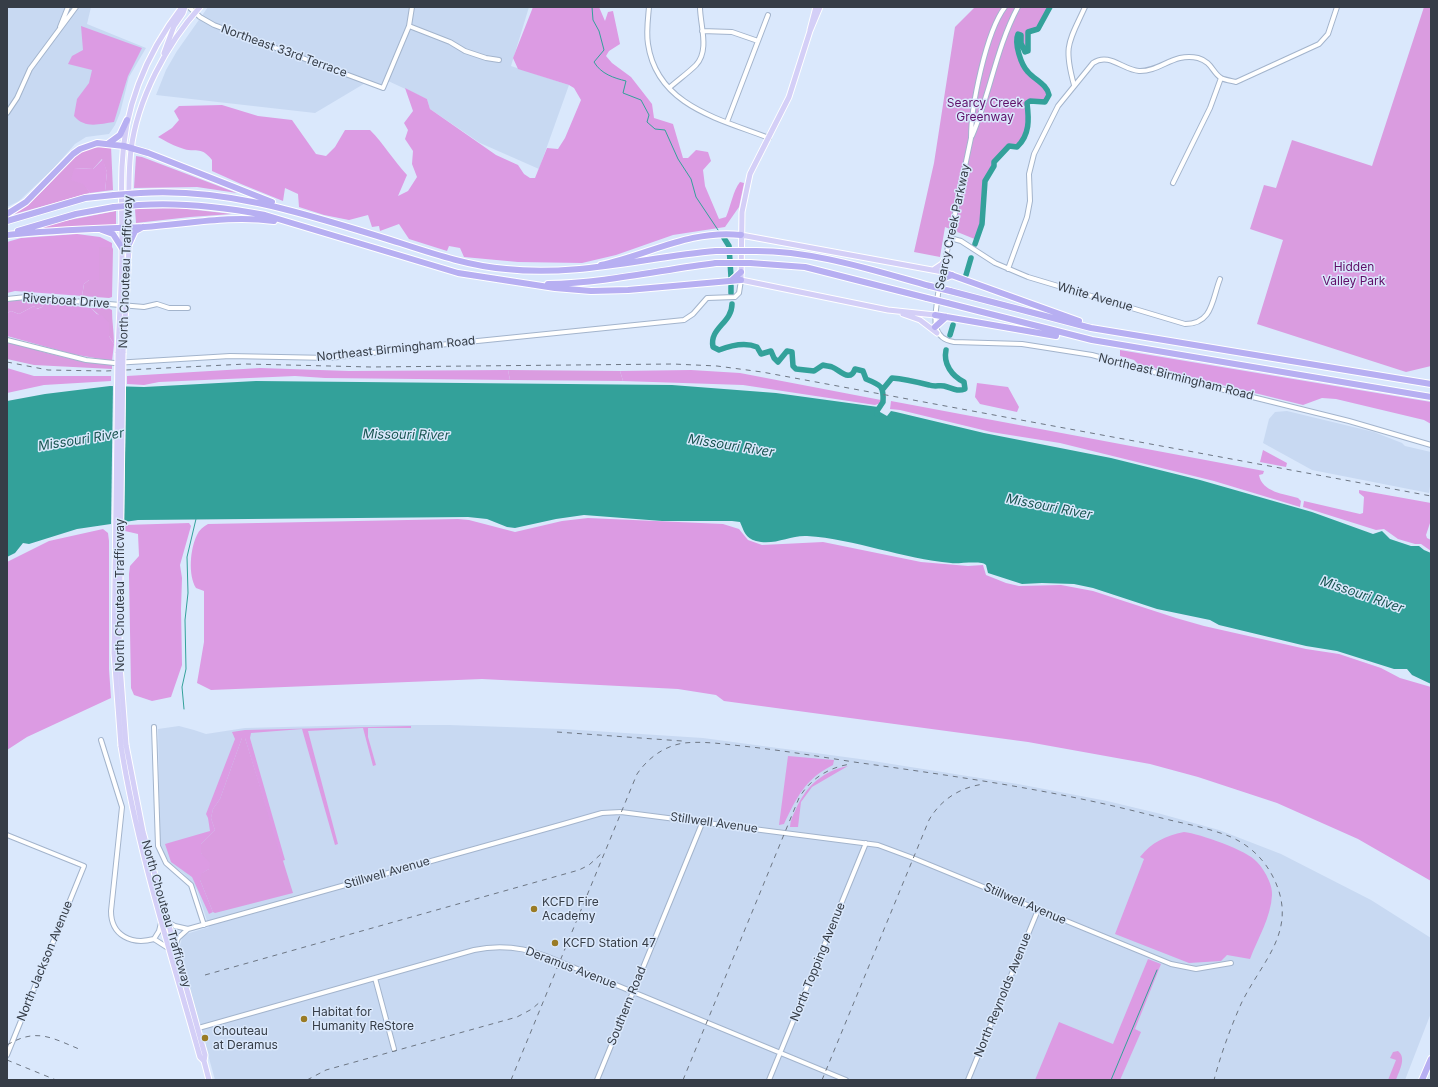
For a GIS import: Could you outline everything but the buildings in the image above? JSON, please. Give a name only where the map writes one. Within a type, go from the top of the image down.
[{"type":"highway","points":[[109,143],[120,135],[127,120]]},
{"type":"highway","points":[[7,214],[26,202],[42,187],[64,161],[76,151],[96,143],[109,143],[148,153],[294,211]]},
{"type":"highway","points":[[7,221],[85,198],[165,191],[237,198],[294,211],[465,262],[506,270],[572,270],[611,267],[716,251],[752,251],[794,254],[833,260],[1062,321],[1119,333],[1431,384]]},
{"type":"highway","points":[[7,235],[76,214],[114,207],[165,203],[210,205],[265,215],[458,273],[530,284],[576,290],[606,291],[741,280]]},
{"type":"highway","points":[[7,235],[122,227],[144,227],[231,218],[292,224]]},
{"type":"highway","points":[[129,244],[135,231],[144,227]]},
{"type":"highway","points":[[92,229],[113,234],[122,248]]},
{"type":"highway","points":[[572,270],[612,262],[686,239],[719,234],[741,235]]},
{"type":"highway","points":[[530,284],[588,282],[716,264],[782,264],[817,269],[1075,336],[1431,397]]},
{"type":"highway","points":[[730,280],[735,278],[741,272]]},
{"type":"highway","points":[[943,272],[1051,312],[1119,333]]},
{"type":"highway","points":[[942,279],[954,275]]},
{"type":"highway","points":[[935,315],[1064,337],[1075,336]]},
{"type":"highway","points":[[936,330],[946,318]]},
{"type":"highway","points":[[1422,1080],[1431,1059]]},
{"type":"main road","points":[[162,60],[166,44],[183,7]]},
{"type":"main road","name":"North Chouteau Trafficway","points":[[183,7],[153,50],[141,76],[127,120],[124,146],[122,167],[120,304],[119,652],[124,746],[135,822],[168,948],[195,1029]]},
{"type":"main road","points":[[162,60],[195,10],[200,7]]},
{"type":"main road","points":[[810,31],[810,25],[816,7]]},
{"type":"main road","points":[[820,7],[810,31],[790,91],[769,138],[750,174],[742,212],[741,280],[897,312],[935,315]]},
{"type":"main road","name":"North Chouteau Trafficway","points":[[120,353],[126,305],[129,244],[129,169],[131,148],[137,121],[162,60]]},
{"type":"main road","points":[[741,235],[943,272]]},
{"type":"main road","points":[[933,270],[942,264],[946,258]]},
{"type":"main road","points":[[897,312],[920,320],[936,330]]},
{"type":"main road","name":"North Chouteau Trafficway","points":[[124,746],[143,832],[175,946],[195,1029],[200,1057],[204,1061],[209,1080]]},
{"type":"street","points":[[58,31],[68,7]]},
{"type":"street","points":[[7,112],[17,98],[26,75],[76,7]]},
{"type":"street","name":"Northeast 33rd Terrace","points":[[189,7],[195,10],[214,26],[383,88],[408,26]]},
{"type":"street","points":[[412,7],[408,26],[450,42],[465,51],[486,58],[499,60]]},
{"type":"street","points":[[649,7],[648,35],[650,53],[659,76],[679,99],[691,107],[769,138]]},
{"type":"street","points":[[669,88],[699,61],[703,48],[700,7]]},
{"type":"street","name":"Searcy Creek Parkway","points":[[935,315],[971,138],[971,125],[984,59],[999,15],[1005,7]]},
{"type":"street","name":"Searcy Creek Parkway","points":[[971,138],[979,121],[1008,27],[1018,7]]},
{"type":"street","points":[[1074,85],[1068,65],[1068,48],[1085,7]]},
{"type":"street","points":[[1008,269],[1028,213],[1030,201],[1029,174],[1032,159],[1058,106],[1093,63],[1103,59],[1130,69],[1142,71],[1173,59],[1193,57],[1209,64],[1221,78],[1236,82],[1319,44],[1328,34],[1337,7]]},
{"type":"street","points":[[727,122],[768,15]]},
{"type":"street","points":[[702,31],[732,32],[758,41]]},
{"type":"street","points":[[1173,183],[1210,108],[1221,78]]},
{"type":"street","name":"White Avenue","points":[[950,238],[961,241],[995,263],[1008,269],[1050,284],[1185,324],[1196,323],[1208,313],[1220,279]]},
{"type":"street","name":"Northeast Birmingham Road","points":[[7,340],[86,360],[114,363],[230,356],[335,358],[448,344],[684,320],[693,314],[707,298],[735,297],[739,293],[741,280]]},
{"type":"street","name":"Riverboat Drive","points":[[7,299],[26,297],[144,307],[157,304],[170,308],[188,308]]},
{"type":"street","points":[[935,315],[936,330]]},
{"type":"street","name":"Northeast Birmingham Road","points":[[936,330],[944,339],[954,342],[1022,344],[1092,355],[1172,377],[1349,421],[1431,445]]},
{"type":"street","name":"North Chouteau Trafficway","points":[[154,727],[158,846],[166,863],[191,885],[204,925]]},
{"type":"street","name":"North Chouteau Trafficway","points":[[101,740],[122,807],[111,911],[112,923],[117,932],[133,942],[144,942],[154,939],[159,931],[161,920]]},
{"type":"street","name":"Stillwell Avenue","points":[[188,929],[602,813],[634,812],[866,843],[888,848],[1182,967],[1196,969],[1231,963]]},
{"type":"street","name":"Southern Road","points":[[597,1080],[702,821]]},
{"type":"street","name":"North Jackson Avenue","points":[[7,835],[84,866],[7,1055]]},
{"type":"street","name":"North Topping Avenue","points":[[769,1080],[866,843]]},
{"type":"street","name":"North Reynolds Avenue","points":[[968,1080],[1038,910]]},
{"type":"street","points":[[168,922],[175,926],[188,929]]},
{"type":"street","points":[[175,946],[178,938],[188,929]]},
{"type":"street","points":[[154,939],[168,948]]},
{"type":"street","name":"Deramus Avenue","points":[[195,1029],[474,950],[507,947],[536,952],[846,1080]]},
{"type":"street","points":[[375,978],[394,1049]]},
{"type":"shaded area","points":[[8,7],[91,7],[87,24],[146,48],[129,77],[120,113],[109,134],[86,137],[75,144],[53,169],[19,201],[7,207],[7,11]]},
{"type":"shaded area","points":[[208,7],[529,7],[511,66],[569,85],[539,169],[480,143],[430,109],[427,99],[386,80],[383,88],[367,82],[315,113],[156,95],[166,70],[177,51]]},
{"type":"shaded area","points":[[533,7],[599,7],[605,21],[608,12],[613,11],[620,44],[609,51],[606,56],[612,63],[631,77],[652,104],[654,118],[673,124],[683,158],[688,158],[696,150],[708,152],[711,161],[703,170],[705,186],[719,219],[726,217],[740,182],[744,183],[739,207],[725,227],[673,235],[616,255],[582,263],[518,262],[464,257],[460,248],[449,246],[447,251],[409,239],[399,224],[380,231],[379,226],[372,227],[368,215],[349,220],[324,215],[299,207],[298,194],[285,188],[283,201],[212,171],[212,160],[202,151],[180,148],[158,137],[172,128],[179,120],[174,111],[179,106],[222,105],[258,116],[292,120],[316,154],[326,156],[335,147],[345,130],[370,130],[407,175],[398,196],[408,191],[417,177],[412,164],[413,151],[405,139],[408,130],[404,123],[413,111],[405,88],[427,99],[430,109],[496,155],[518,165],[524,174],[530,178],[535,178],[547,148],[558,149],[565,138],[581,100],[574,88],[569,85],[518,69],[513,58]]},
{"type":"shaded area","points":[[81,26],[142,48],[128,76],[114,122],[92,125],[83,123],[74,116],[77,99],[89,83],[92,70],[68,64],[72,56],[83,50]]},
{"type":"shaded area","points":[[103,159],[107,172],[105,191],[90,193],[83,184],[71,180],[74,168],[93,169]]},
{"type":"shaded area","points":[[77,234],[100,237],[112,243],[112,247],[99,247],[99,280],[89,280],[84,284],[82,296],[15,291],[7,293],[7,242],[21,238]]},
{"type":"shaded area","points":[[45,302],[91,308],[97,314],[103,316],[109,323],[109,336],[114,344],[112,361],[72,354],[7,336],[7,313],[11,311],[19,314],[34,306],[37,309],[42,307]]},
{"type":"shaded area","points":[[1120,350],[1431,402],[1431,424],[1424,420],[1336,399],[1322,398],[1303,405],[1138,364],[1134,360],[1120,356]]},
{"type":"shaded area","points":[[7,368],[34,376],[111,376],[111,381],[44,385],[7,393]]},
{"type":"shaded area","points":[[260,368],[349,371],[508,370],[510,380],[325,378],[295,376],[159,382],[144,385],[127,384],[127,376]]},
{"type":"shaded area","points":[[691,370],[740,373],[881,400],[881,403],[875,405],[743,385],[623,381],[620,371]]},
{"type":"shaded area","points":[[977,383],[1008,387],[1019,407],[1017,412],[980,404],[975,397]]},
{"type":"shaded area","points":[[891,401],[1264,471],[1263,474],[1259,475],[1264,485],[1274,491],[1298,498],[1301,501],[1300,507],[1214,481],[1060,443],[991,432],[900,410],[890,409]]},
{"type":"shaded area","points":[[1287,411],[1374,432],[1402,443],[1405,446],[1431,452],[1431,480],[1429,493],[1312,470],[1263,443],[1269,419],[1275,412]]},
{"type":"shaded area","points":[[1263,450],[1287,463],[1286,467],[1260,462]]},
{"type":"shaded area","points":[[1359,490],[1431,503],[1431,520],[1426,535],[1427,538],[1431,540],[1431,551],[1421,544],[1415,544],[1398,539],[1384,529],[1376,530],[1303,507],[1304,501],[1360,514],[1363,513],[1364,497],[1359,493]]},
{"type":"shaded area","points":[[588,518],[723,524],[739,529],[748,540],[762,545],[823,542],[921,562],[968,566],[983,565],[986,575],[1006,583],[1019,586],[1061,585],[1093,591],[1204,626],[1306,649],[1339,654],[1381,668],[1400,678],[1431,687],[1431,881],[1358,839],[1277,803],[1198,777],[1150,764],[1028,742],[724,701],[716,695],[678,689],[482,679],[211,690],[197,683],[204,642],[204,591],[196,588],[193,583],[191,554],[197,535],[201,529],[208,524],[458,519],[469,520],[515,532],[562,521]]},
{"type":"shaded area","points":[[189,523],[191,526],[180,565],[182,578],[182,665],[171,697],[152,701],[134,695],[131,688],[129,574],[130,566],[139,556],[138,534],[125,531],[125,525]]},
{"type":"shaded area","points":[[103,529],[108,533],[109,541],[109,669],[111,698],[27,737],[7,750],[7,562],[49,541]]},
{"type":"shaded area","points":[[363,725],[449,725],[563,729],[703,738],[860,759],[1018,784],[1107,801],[1161,814],[1219,830],[1281,854],[1371,900],[1431,938],[1431,1013],[1405,1080],[215,1080],[179,949],[182,938],[186,934],[209,927],[197,890],[184,874],[170,863],[160,848],[158,729],[179,726],[206,734],[245,728]]},
{"type":"shaded area","points":[[411,726],[411,728],[368,728],[368,737],[376,765],[373,766],[363,728],[308,731],[338,844],[335,845],[302,729],[251,733],[250,738],[285,860],[282,861],[245,738],[242,738],[220,799],[213,809],[211,818],[215,830],[201,844],[201,853],[210,863],[209,869],[201,874],[200,880],[213,912],[209,914],[192,877],[171,862],[165,844],[210,831],[206,814],[235,739],[232,732],[245,730]]},
{"type":"shaded area","points":[[788,756],[834,760],[833,765],[815,776],[803,790],[793,805],[784,824],[779,825]]},
{"type":"shaded area","points":[[848,766],[812,787],[801,802],[798,827],[790,827],[792,818],[800,801],[810,787],[823,776],[839,768]]},
{"type":"shaded area","points":[[1184,832],[1211,839],[1252,857],[1268,877],[1272,891],[1271,903],[1267,919],[1250,959],[1227,955],[1221,961],[1189,963],[1115,934],[1144,859],[1140,857],[1149,847],[1159,840]]},
{"type":"shaded area","points":[[1148,959],[1161,964],[1135,1029],[1141,1032],[1120,1080],[1035,1080],[1059,1022],[1113,1044]]},
{"type":"green space","name":"Searcy Creek Greenway","points":[[975,7],[1050,7],[1038,29],[1028,33],[1028,51],[1025,52],[1021,43],[1021,35],[1018,34],[1017,38],[1019,54],[1025,69],[1046,88],[1049,95],[1045,102],[1030,101],[1027,103],[1028,126],[1024,137],[1017,147],[1009,146],[994,162],[994,166],[985,181],[982,224],[977,240],[945,227],[940,257],[914,252],[934,163],[955,27]]},
{"type":"green space","name":"Hidden Valley Park","points":[[1424,7],[1431,7],[1431,366],[1406,372],[1257,324],[1283,240],[1250,229],[1264,185],[1276,188],[1292,140],[1372,166]]},
{"type":"green space","points":[[111,146],[113,190],[105,191],[107,172],[102,159],[93,169],[74,168],[90,193],[11,215],[40,193],[74,156],[91,148]]},
{"type":"green space","points":[[136,156],[237,193],[197,187],[134,188]]},
{"type":"green space","points":[[179,208],[232,214],[136,223],[135,209]]},
{"type":"green space","points":[[116,211],[116,225],[38,229],[59,222]]},
{"type":"green space","points":[[99,247],[112,247],[113,249],[112,297],[109,298],[82,296],[84,284],[89,280],[99,280]]},
{"type":"green space","points":[[18,300],[45,302],[42,307],[36,309],[34,306],[19,314],[11,311],[7,313],[7,301]]},
{"type":"green space","points":[[91,308],[108,308],[112,310],[114,344],[109,336],[108,323]]},
{"type":"green space","points":[[7,341],[72,359],[112,365],[112,369],[34,365],[7,359]]},
{"type":"green space","points":[[508,370],[620,371],[623,381],[510,380]]},
{"type":"green space","points":[[242,738],[245,738],[293,893],[215,913],[213,912],[200,880],[200,874],[209,869],[201,853],[201,844],[215,830],[211,818],[213,809],[220,799]]},
{"type":"green space","points":[[1398,1051],[1402,1057],[1400,1069],[1396,1080],[1388,1080],[1396,1060],[1390,1058],[1393,1052]]},
{"type":"water","name":"Missouri River","points":[[256,381],[672,385],[776,393],[878,407],[880,412],[887,416],[891,411],[896,412],[984,433],[1111,458],[1200,480],[1312,512],[1373,534],[1382,531],[1390,539],[1411,546],[1419,546],[1431,553],[1431,684],[1412,675],[1407,669],[1394,669],[1337,651],[1306,646],[1219,625],[1210,620],[1157,609],[1093,588],[1074,584],[1022,584],[988,573],[986,565],[980,563],[951,563],[933,561],[825,538],[801,536],[769,542],[756,541],[747,536],[740,522],[732,521],[662,521],[584,515],[556,519],[515,528],[507,527],[487,519],[468,517],[138,520],[77,529],[29,544],[23,543],[15,553],[7,557],[7,401],[45,394],[110,386],[144,387]]},
{"type":"pier","points":[[113,384],[126,384],[124,524],[111,526]]},
{"type":"waterway","points":[[592,7],[593,20],[599,31],[604,50],[594,62],[600,70],[612,77],[626,81],[623,93],[641,100],[649,115],[647,122],[655,129],[665,130],[678,159],[691,179],[696,197],[718,230]]},
{"type":"waterway","points":[[975,244],[982,224],[985,181],[994,166],[994,162],[1009,146],[1017,147],[1024,137],[1028,126],[1027,103],[1030,101],[1045,102],[1049,95],[1046,88],[1025,69],[1019,54],[1017,38],[1018,34],[1021,35],[1021,43],[1025,52],[1028,51],[1028,32],[1038,29],[1050,7]]},
{"type":"waterway","points":[[724,238],[729,246],[731,277]]},
{"type":"waterway","points":[[966,275],[971,258]]},
{"type":"waterway","points":[[731,286],[731,293]]},
{"type":"waterway","points":[[732,304],[731,311],[714,335],[713,347],[719,350],[738,345],[752,345],[757,347],[761,354],[771,351],[774,358],[778,362],[787,351],[792,352],[793,366],[796,369],[814,371],[823,365],[832,367],[848,375],[853,373],[855,369],[863,371],[866,379],[878,385],[883,392],[883,402],[877,411],[877,414]]},
{"type":"waterway","points":[[950,335],[953,325]]},
{"type":"waterway","points":[[883,389],[892,378],[931,386],[944,386],[957,390],[965,389],[964,382],[952,373],[947,365],[945,355],[946,350]]},
{"type":"waterway","points":[[184,709],[182,687],[186,669],[185,620],[188,593],[187,557],[196,519]]},
{"type":"waterway","points":[[1111,1080],[1157,970]]},
{"type":"railway","points":[[7,362],[48,370],[106,371],[246,364],[371,367],[673,364],[717,366],[762,372],[1431,496]]},
{"type":"railway","points":[[557,732],[682,741]]},
{"type":"railway","points":[[511,1080],[637,774],[651,758],[663,750],[684,743],[699,742],[784,751],[967,778],[1042,791],[1117,807],[1203,828],[1231,837],[1245,845],[1257,855],[1267,867],[1275,881],[1281,899],[1282,916],[1280,931],[1274,946],[1241,1004],[1229,1032],[1214,1080]]},
{"type":"railway","points":[[683,1080],[799,798],[803,791],[821,775],[835,768],[851,764]]},
{"type":"railway","points":[[822,1080],[929,820],[939,806],[952,795],[967,788],[984,784]]},
{"type":"railway","points":[[205,975],[579,870],[589,865],[601,854]]},
{"type":"railway","points":[[307,1080],[326,1070],[517,1017],[532,1009],[541,1001]]},
{"type":"railway","points":[[7,1045],[26,1037],[43,1036],[79,1049]]},
{"type":"railway","points":[[7,1060],[56,1080]]},
{"type":"place","name":"KCFD Fire Academy","points":[[534,909]]},
{"type":"place","name":"KCFD Station 47","points":[[555,943]]},
{"type":"place","name":"Habitat for Humanity ReStore","points":[[304,1019]]},
{"type":"place","name":"Chouteau at Deramus","points":[[205,1038]]}]
